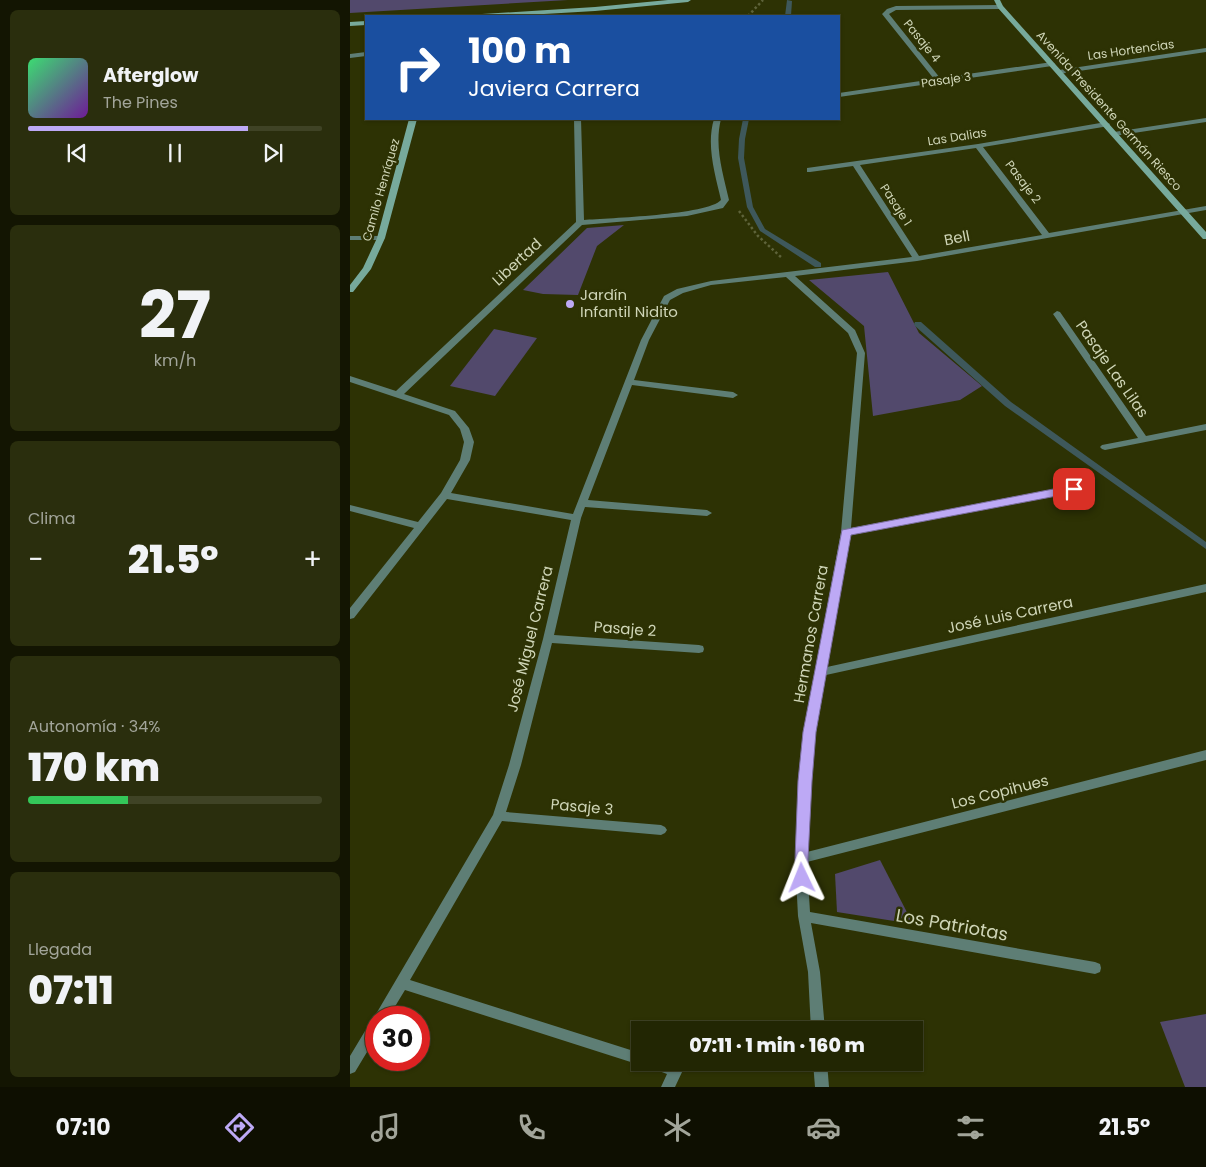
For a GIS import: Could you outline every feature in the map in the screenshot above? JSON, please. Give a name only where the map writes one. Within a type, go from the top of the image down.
[{"type":"street","points":[[498,15],[595,9],[688,0]]},
{"type":"street","name":"Avenida Presidente Germán Riesco","points":[[998,3],[1206,237]]},
{"type":"street","name":"Pasaje 4","points":[[939,81],[885,14],[889,10],[896,8],[998,3]]},
{"type":"street","points":[[350,24],[365,23]]},
{"type":"street","name":"Las Hortencias","points":[[1059,72],[1206,50]]},
{"type":"street","points":[[350,56],[365,54]]},
{"type":"street","name":"Pasaje 3","points":[[840,95],[1052,64]]},
{"type":"street","name":"Camilo Henríquez","points":[[350,290],[367,269],[381,238],[413,120]]},
{"type":"street","points":[[577,120],[580,223],[687,214],[720,206],[725,200],[714,143],[717,120]]},
{"type":"street","points":[[1114,134],[1206,120]]},
{"type":"street","name":"Las Dalias","points":[[810,170],[978,146],[1106,124]]},
{"type":"street","name":"Pasaje 2","points":[[978,146],[1046,235]]},
{"type":"street","name":"Pasaje 1","points":[[855,164],[917,259]]},
{"type":"street","name":"Bell","points":[[711,283],[917,259],[1206,208]]},
{"type":"street","name":"Libertad","points":[[398,394],[580,223]]},
{"type":"street","points":[[350,238],[381,238]]},
{"type":"street","name":"Hermanos Carrera","points":[[788,274],[852,332],[861,353],[846,532],[810,732],[805,781],[801,859],[804,916],[814,972],[817,1021]]},
{"type":"street","name":"José Miguel Carrera","points":[[388,1006],[499,816],[516,765],[576,518],[645,340],[667,298],[680,291],[711,283]]},
{"type":"street","name":"Pasaje Las Lilas","points":[[1057,314],[1144,440]]},
{"type":"street","points":[[350,380],[452,413],[464,428],[470,442],[465,460],[444,495],[350,614]]},
{"type":"street","points":[[628,382],[733,395]]},
{"type":"street","points":[[1105,447],[1206,427]]},
{"type":"street","points":[[846,532],[1074,489]]},
{"type":"street","points":[[444,495],[576,518]]},
{"type":"street","points":[[582,503],[707,513]]},
{"type":"street","points":[[350,508],[420,526]]},
{"type":"street","name":"José Luis Carrera","points":[[821,672],[1206,588]]},
{"type":"street","name":"Pasaje 2","points":[[548,639],[699,649]]},
{"type":"street","name":"Los Copihues","points":[[801,859],[1206,755]]},
{"type":"street","name":"Pasaje 3","points":[[499,816],[661,830]]},
{"type":"street","name":"Los Patriotas","points":[[804,916],[1094,968]]},
{"type":"street","points":[[402,983],[631,1056]]},
{"type":"street","points":[[350,1068],[365,1044]]},
{"type":"street","points":[[668,1087],[676,1071]]},
{"type":"street","points":[[821,1071],[822,1087]]},
{"type":"path","points":[[749,15],[763,0]]},
{"type":"path","points":[[720,206],[737,209],[758,236],[785,261],[788,274]]},
{"type":"shaded area","points":[[350,0],[568,0],[350,13]]},
{"type":"shaded area","points":[[624,225],[597,246],[578,295],[543,294],[523,290],[587,228]]},
{"type":"shaded area","points":[[888,272],[919,333],[982,386],[960,400],[873,416],[864,326],[809,280]]},
{"type":"shaded area","points":[[494,329],[537,338],[495,396],[450,386]]},
{"type":"shaded area","points":[[880,860],[913,924],[837,912],[835,874]]},
{"type":"shaded area","points":[[1206,1014],[1206,1087],[1185,1087],[1160,1022]]},
{"type":"waterway","points":[[788,15],[789,1]]},
{"type":"waterway","points":[[746,120],[741,158],[750,207],[762,230],[818,265]]},
{"type":"waterway","points":[[918,324],[1008,404],[1206,546]]},
{"type":"place","name":"Jardín Infantil Nidito","points":[[570,304]]},
{"type":"route","points":[[802,878],[801,859],[805,781],[810,732],[846,532],[1074,489]]}]
